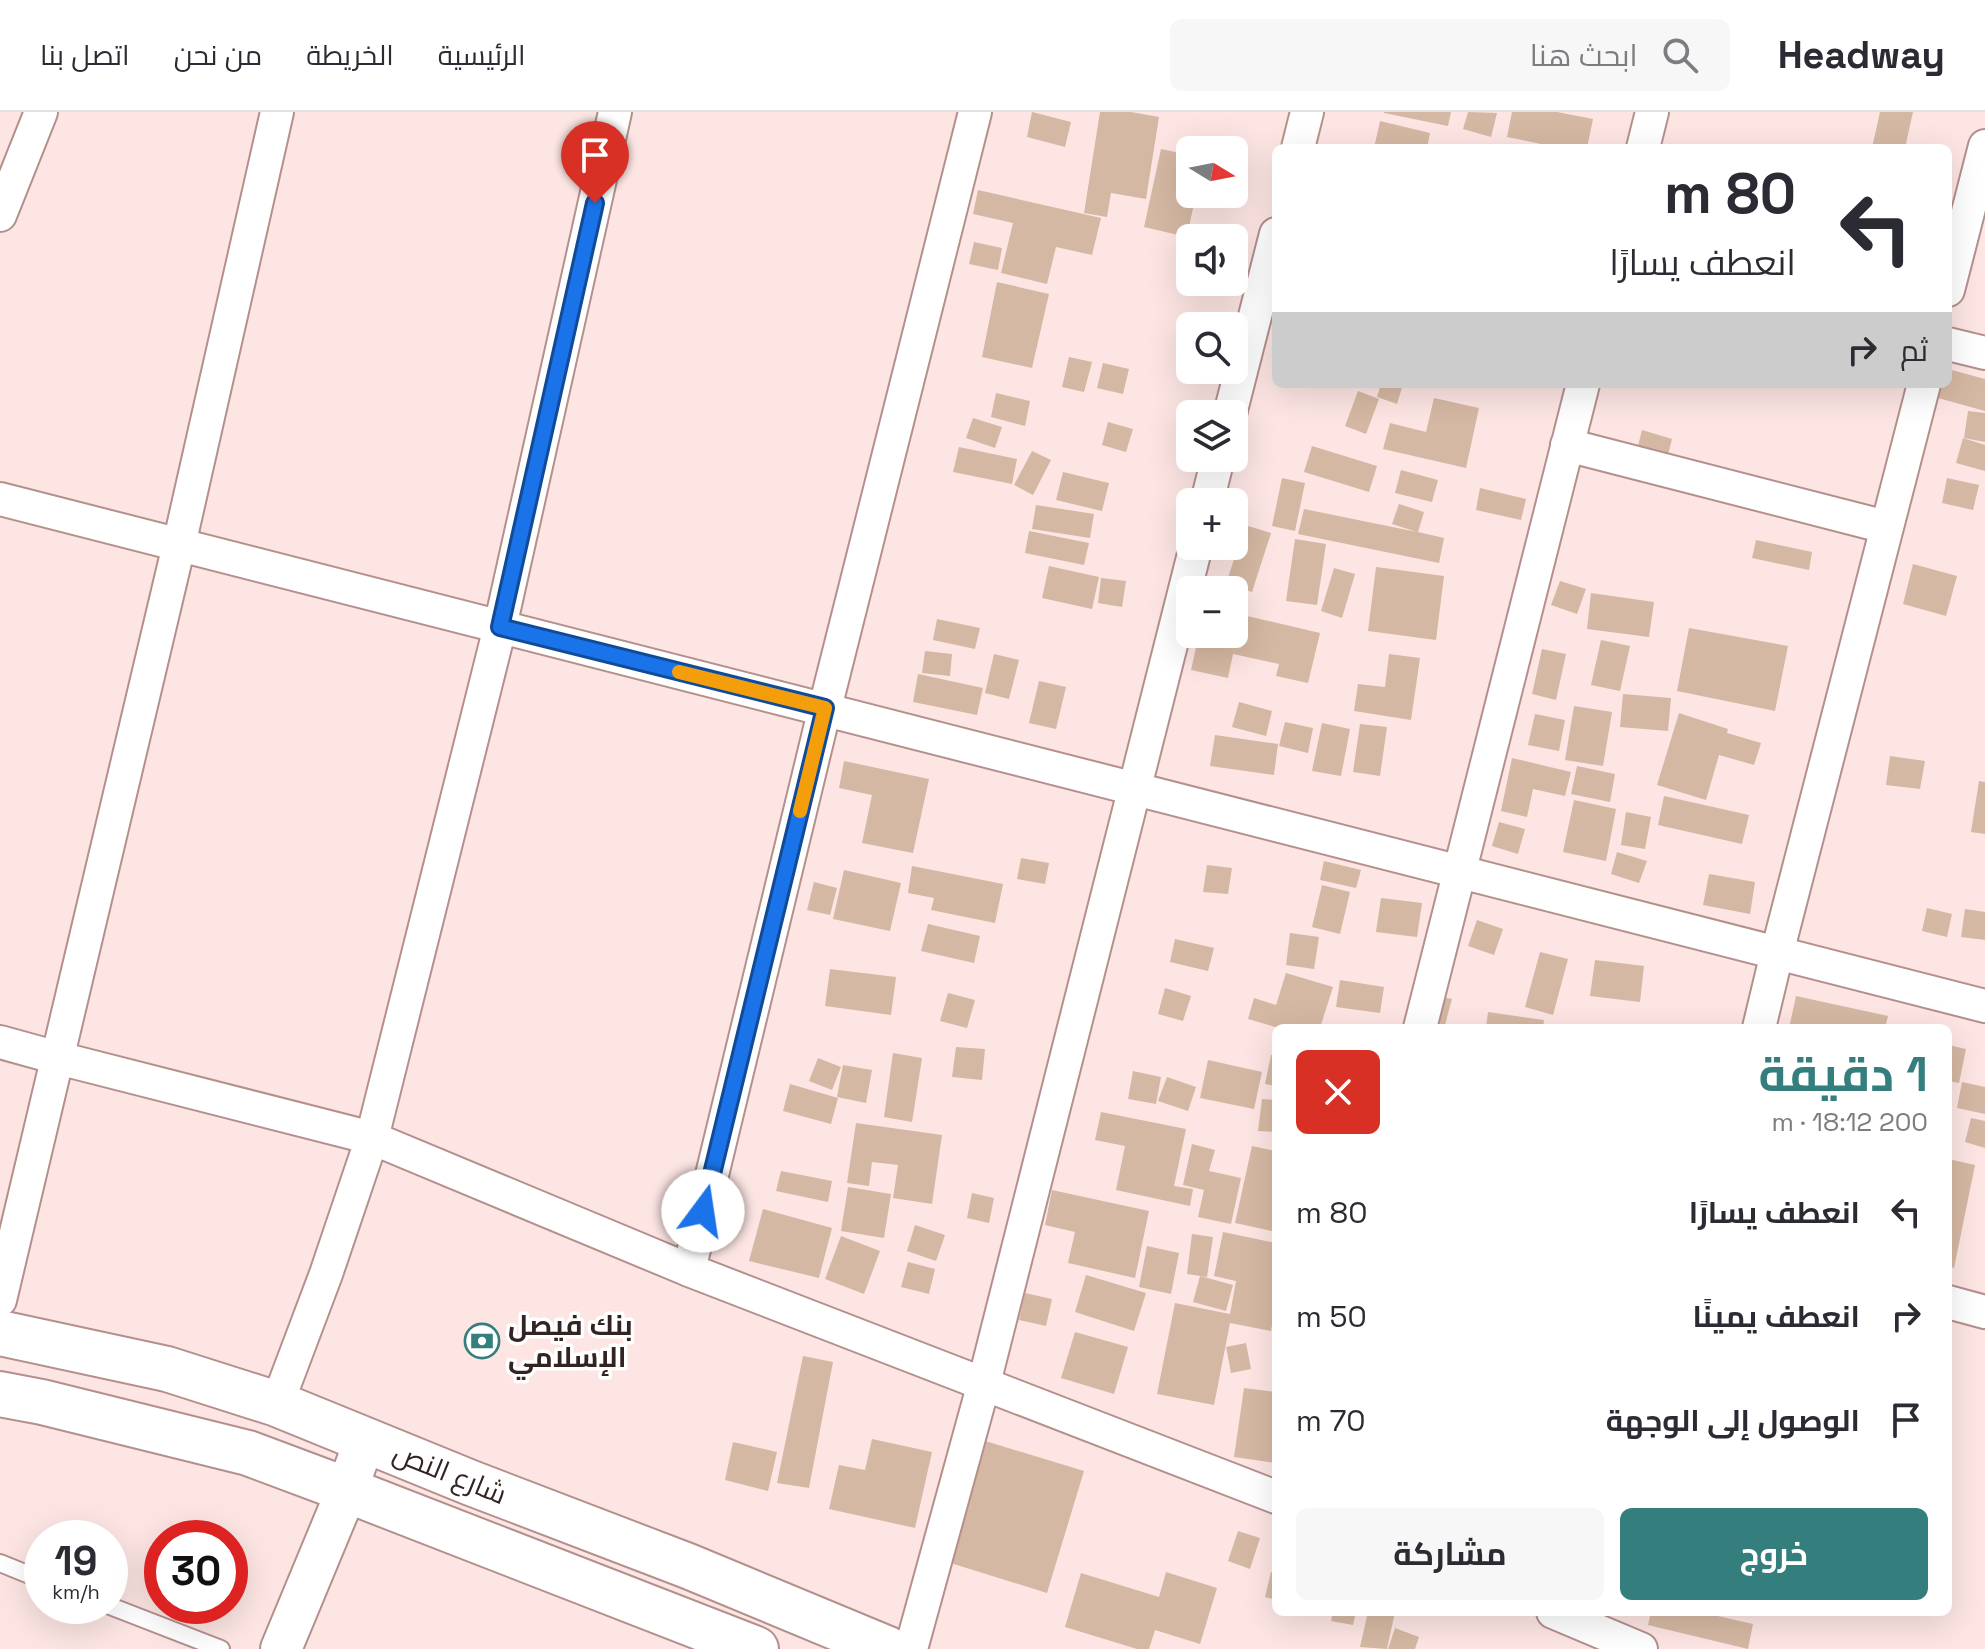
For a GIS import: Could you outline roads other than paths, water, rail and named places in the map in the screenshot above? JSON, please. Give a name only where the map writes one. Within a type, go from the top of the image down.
[{"type":"main road","name":"شارع النص","points":[[0,1333],[167,1369],[277,1404],[688,1566],[888,1649]]},
{"type":"main road","name":"شارع النص","points":[[0,1394],[248,1453],[729,1644]]},
{"type":"street","points":[[0,215],[41,112]]},
{"type":"street","points":[[0,1300],[179,545],[277,112]]},
{"type":"street","points":[[277,1404],[326,1274],[372,1138],[500,627],[615,112]]},
{"type":"street","points":[[689,1270],[825,708],[975,112]]},
{"type":"street","points":[[1299,144],[1307,112]]},
{"type":"street","points":[[1644,144],[1652,112]]},
{"type":"street","points":[[1952,274],[1985,146]]},
{"type":"street","points":[[1234,400],[1272,250]]},
{"type":"street","points":[[1952,345],[1985,353]]},
{"type":"street","points":[[1421,1024],[1582,388]]},
{"type":"street","points":[[1760,1024],[1923,388]]},
{"type":"street","points":[[1567,445],[1886,527]]},
{"type":"street","points":[[0,499],[1985,1006]]},
{"type":"street","points":[[911,1649],[984,1383],[1192,560]]},
{"type":"street","points":[[0,1042],[372,1138],[689,1270],[1272,1495]]},
{"type":"street","points":[[1952,1303],[1985,1312]]},
{"type":"street","points":[[281,1649],[365,1439]]},
{"type":"street","points":[[1564,1616],[1624,1637]]},
{"type":"lane","points":[[0,1563],[24,1573]]},
{"type":"lane","points":[[128,1613],[221,1649]]},
{"type":"place","name":"بنك فيصل الإسلامي","points":[[482,1341]]}]
